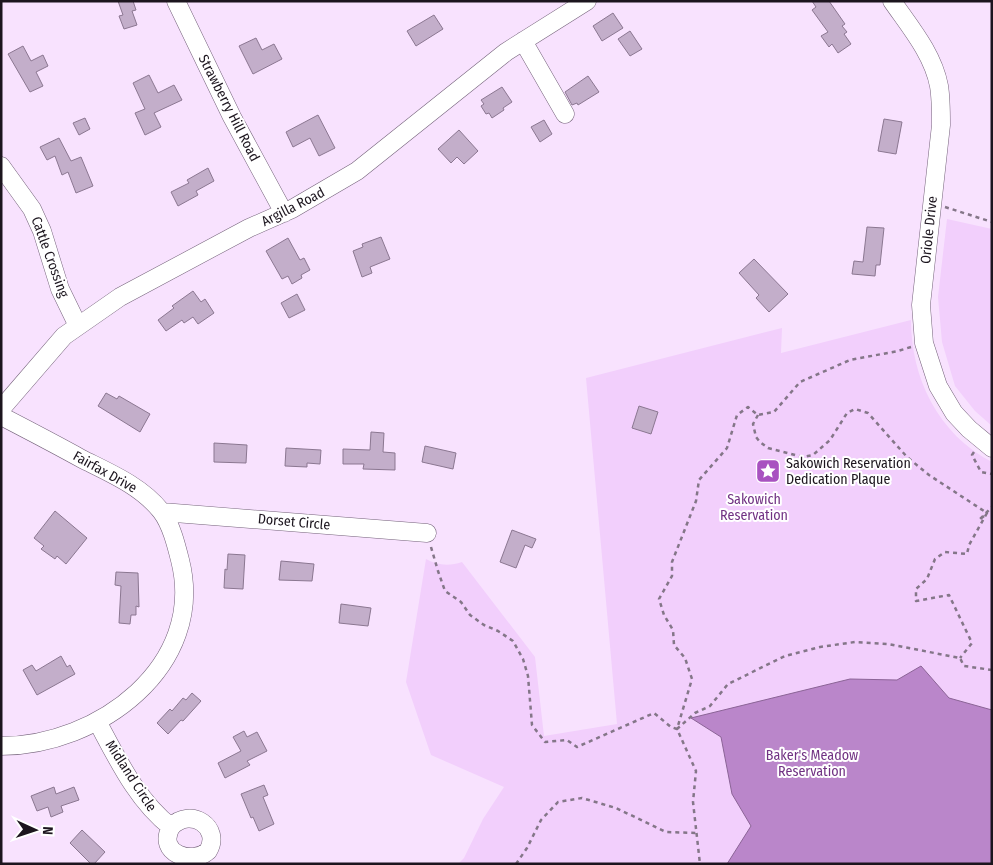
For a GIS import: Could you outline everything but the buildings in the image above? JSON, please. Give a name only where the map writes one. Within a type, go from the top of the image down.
[{"type":"street","name":"Strawberry Hill Road","points":[[176,1],[232,117],[284,213]]},
{"type":"street","name":"Argilla Road","points":[[1,409],[64,336],[78,326],[120,297],[249,228],[316,197],[357,171],[506,52],[587,1]]},
{"type":"street","name":"Oriole Drive","points":[[892,1],[925,50],[939,84],[941,124],[921,305],[924,343],[928,360],[942,392],[954,413],[987,444]]},
{"type":"street","points":[[523,41],[565,114]]},
{"type":"street","name":"Cattle Crossing","points":[[1,166],[32,209],[42,231],[60,289],[78,326]]},
{"type":"street","name":"Fairfax Drive","points":[[1,416],[120,478],[149,498],[162,512],[170,527],[182,567],[185,586],[182,620],[170,649],[152,676],[119,709],[97,721],[44,740],[12,746],[1,746]]},
{"type":"street","name":"Dorset Circle","points":[[162,512],[427,533]]},
{"type":"street","name":"Midland Circle","points":[[97,721],[139,793],[151,810],[171,827]]},
{"type":"path","points":[[932,202],[962,214],[992,222]]},
{"type":"path","points":[[676,729],[692,679],[685,658],[674,645],[673,630],[664,615],[659,599],[672,576],[672,562],[696,501],[699,480],[727,448],[737,415],[748,407],[758,415],[774,412],[800,382],[850,360],[898,351],[924,343]]},
{"type":"path","points":[[758,415],[753,424],[756,437],[760,442],[768,448],[803,458],[813,455],[830,440],[847,413],[855,409],[868,413],[907,457],[929,475],[986,514]]},
{"type":"path","points":[[987,444],[972,455],[981,472],[992,474]]},
{"type":"path","points":[[986,514],[979,520],[992,507]]},
{"type":"path","points":[[960,658],[972,643],[949,595],[916,601],[916,589],[927,579],[935,559],[945,552],[967,554],[969,544],[986,514]]},
{"type":"path","points":[[427,533],[445,591],[461,602],[470,615],[513,641],[523,659],[528,676],[532,724],[545,742],[567,740],[577,747],[654,713],[676,729],[696,771],[693,802],[700,864]]},
{"type":"path","points":[[676,729],[695,713],[710,706],[728,684],[785,656],[820,647],[855,642],[888,644],[960,658]]},
{"type":"path","points":[[960,658],[964,666],[992,670]]},
{"type":"path","points":[[516,864],[527,848],[541,820],[558,802],[582,798],[616,808],[666,832],[697,833]]},
{"type":"green space","points":[[947,219],[992,229],[992,426],[975,411],[955,386],[942,342],[938,297]]},
{"type":"green space","points":[[911,320],[912,342],[916,363],[922,383],[931,402],[957,436],[973,450],[992,462],[992,864],[458,864],[464,858],[483,819],[504,787],[431,755],[406,682],[426,559],[444,565],[462,562],[535,657],[544,736],[617,724],[586,378],[782,328],[781,353]]},
{"type":"shaded area","points":[[921,666],[949,698],[992,710],[992,864],[727,864],[751,826],[732,794],[721,737],[691,718],[850,679],[897,680]]},
{"type":"place","name":"Sakowich Reservation Dedication Plaque","points":[[768,471]]},
{"type":"park label","name":"Sakowich Reservation","points":[[754,508]]},
{"type":"park label","name":"Baker's Meadow Reservation","points":[[812,764]]}]
